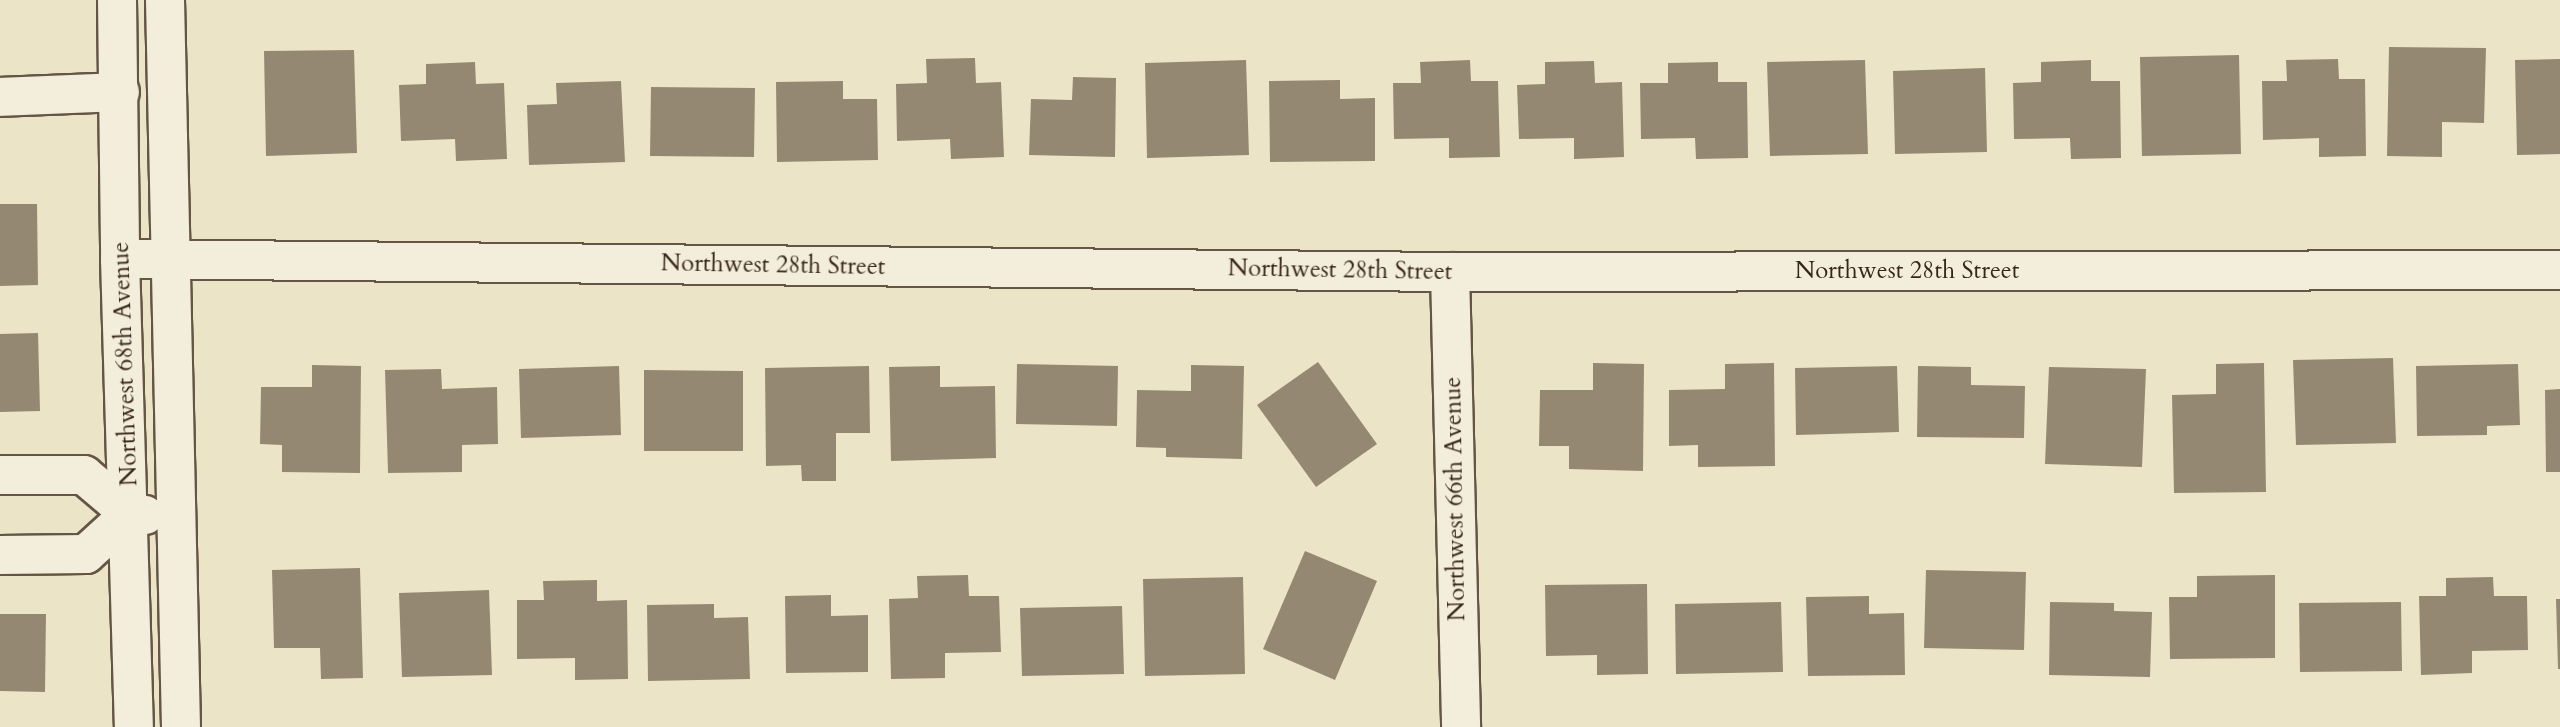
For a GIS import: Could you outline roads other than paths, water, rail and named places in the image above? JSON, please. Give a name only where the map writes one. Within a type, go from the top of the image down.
[{"type":"street","name":"Northwest 68th Avenue","points":[[117,0],[120,259],[131,514],[134,727]]},
{"type":"street","name":"Northwest 68th Avenue","points":[[165,0],[181,727]]},
{"type":"street","points":[[0,97],[120,92]]},
{"type":"street","name":"Northwest 28th Street","points":[[120,259],[1450,272],[2560,270]]},
{"type":"street","name":"Northwest 66th Avenue","points":[[1450,272],[1461,727]]},
{"type":"street","points":[[0,475],[84,475],[131,514],[175,517]]},
{"type":"street","points":[[0,555],[86,554],[131,514]]}]
